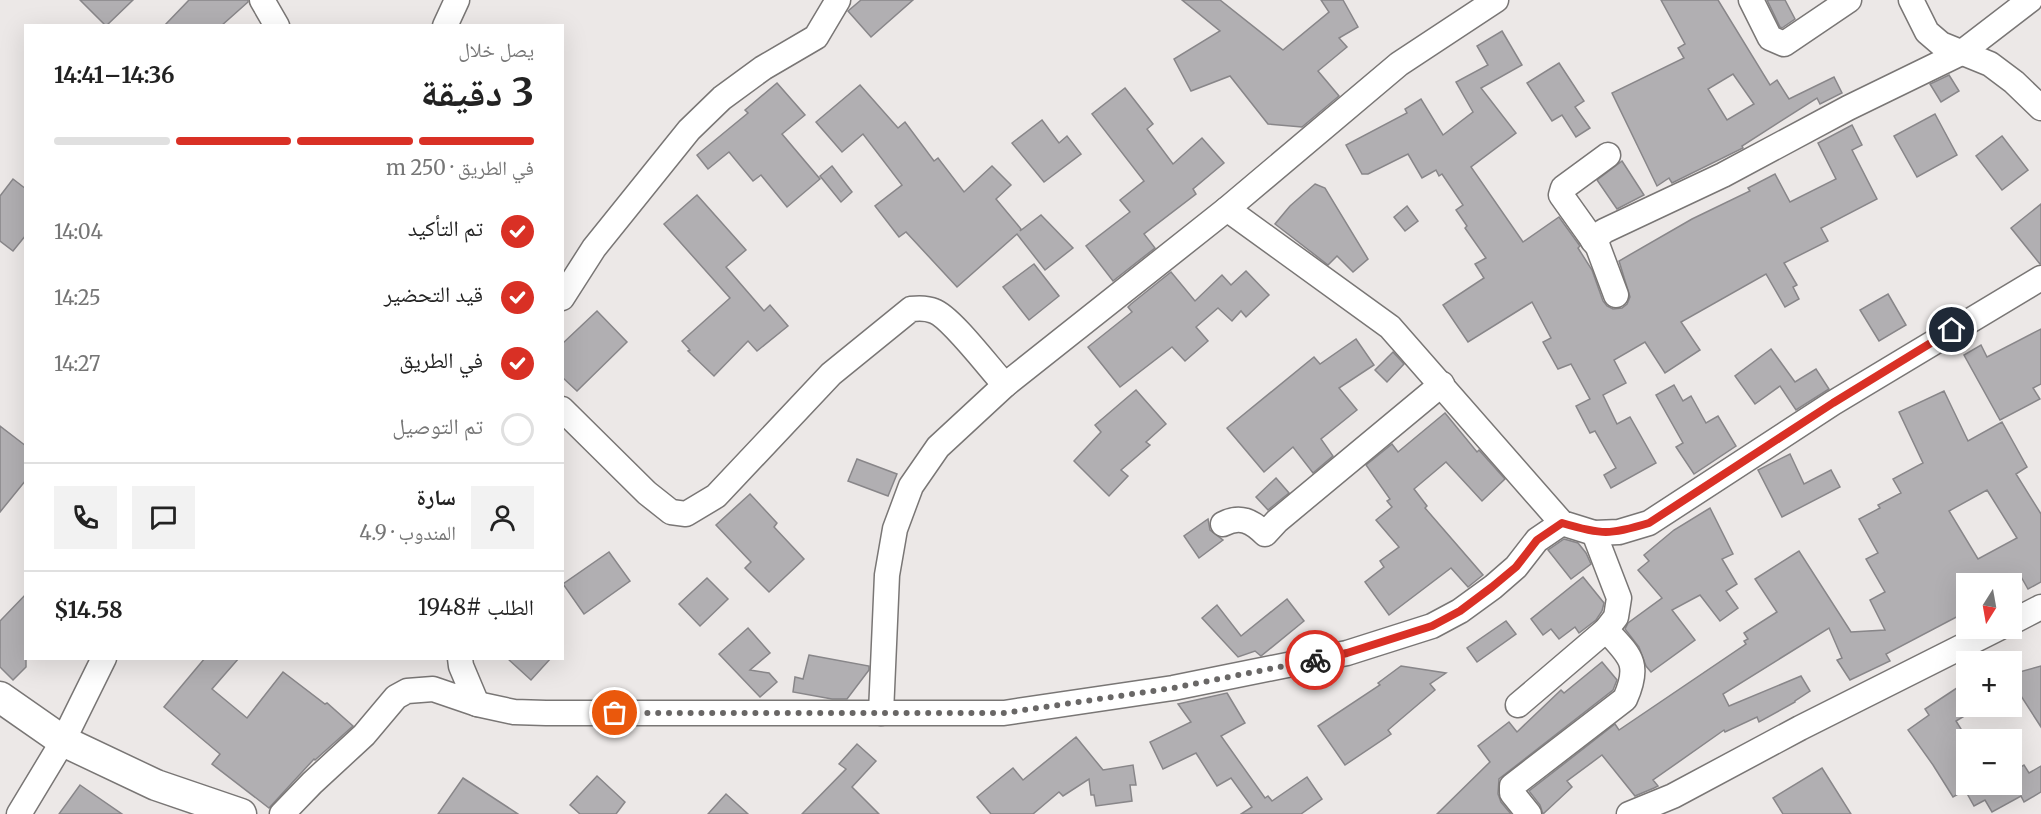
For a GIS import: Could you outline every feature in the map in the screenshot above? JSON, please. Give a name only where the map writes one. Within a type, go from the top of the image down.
[{"type":"street","points":[[262,0],[276,24]]},
{"type":"street","points":[[446,24],[458,0]]},
{"type":"street","points":[[564,295],[594,248],[689,130],[722,98],[763,68],[816,38],[838,0]]},
{"type":"street","points":[[1750,0],[1770,38],[1784,44],[1849,0]]},
{"type":"street","points":[[1911,0],[1927,32],[1941,44],[1990,64],[2014,82],[2041,108]]},
{"type":"street","points":[[1593,241],[1604,231],[1723,175],[1848,108],[1960,53],[2030,0]]},
{"type":"street","points":[[881,712],[887,575],[895,529],[911,486],[938,447],[1005,385],[1227,209],[1399,64],[1481,3]]},
{"type":"street","points":[[1608,155],[1563,188],[1561,195],[1599,247],[1616,296]]},
{"type":"street","points":[[1227,209],[1390,327],[1562,523],[1594,533],[1619,532],[1649,523],[1833,403],[2041,278]]},
{"type":"street","points":[[564,411],[647,493],[671,513],[686,514],[716,496],[831,374],[911,309],[935,311],[948,320],[1005,385]]},
{"type":"street","points":[[1222,524],[1232,519],[1240,520],[1255,524],[1265,534],[1277,521],[1442,384]]},
{"type":"street","points":[[282,814],[364,735],[396,697],[407,691],[434,689],[477,704],[514,712],[1004,713],[1173,688],[1347,653],[1432,626],[1460,611],[1492,587],[1516,567],[1537,540],[1562,523]]},
{"type":"street","points":[[1518,705],[1606,630],[1617,617],[1618,597],[1594,533]]},
{"type":"street","points":[[2022,617],[2041,607]]},
{"type":"street","points":[[1529,814],[1512,793],[1512,786],[1625,699],[1632,685],[1634,675],[1632,664],[1624,650],[1606,630]]},
{"type":"street","points":[[1629,814],[1673,795],[1977,639]]},
{"type":"street","points":[[19,814],[63,741],[103,660]]},
{"type":"street","points":[[460,660],[477,704]]},
{"type":"street","points":[[0,697],[63,741],[156,785],[241,814]]},
{"type":"building","points":[[80,0],[133,0],[108,24],[104,24]]},
{"type":"building","points":[[189,0],[248,0],[223,24],[166,24]]},
{"type":"building","points":[[861,0],[913,0],[871,37],[848,11]]},
{"type":"building","points":[[1182,0],[1220,0],[1283,50],[1329,12],[1321,0],[1343,0],[1358,27],[1339,38],[1347,47],[1318,71],[1339,96],[1302,127],[1268,124],[1230,76],[1191,91],[1174,59],[1220,31]]},
{"type":"building","points":[[1661,0],[1718,0],[1770,85],[1777,80],[1789,99],[1834,77],[1842,93],[1820,104],[1817,98],[1742,146],[1743,148],[1672,183],[1669,178],[1657,186],[1612,93],[1684,58],[1678,48],[1685,44]],"holes":[[[1733,74],[1754,104],[1727,120],[1708,89]]]},
{"type":"building","points":[[1767,0],[1785,0],[1795,19],[1782,28],[1780,27]]},
{"type":"building","points":[[1502,31],[1522,65],[1481,88],[1516,133],[1471,167],[1523,242],[1559,217],[1580,246],[1578,248],[1592,270],[1603,301],[1613,309],[1622,308],[1630,297],[1619,261],[1692,219],[1750,191],[1748,188],[1775,174],[1790,202],[1836,179],[1818,143],[1852,125],[1862,145],[1852,150],[1877,199],[1821,228],[1828,241],[1784,263],[1797,285],[1793,287],[1799,299],[1785,307],[1766,274],[1681,322],[1700,350],[1665,373],[1645,342],[1614,360],[1626,383],[1603,395],[1617,424],[1630,417],[1656,463],[1611,488],[1604,475],[1616,468],[1595,431],[1590,433],[1576,406],[1590,399],[1571,364],[1558,369],[1543,342],[1551,338],[1532,302],[1468,342],[1443,305],[1484,278],[1475,264],[1486,258],[1465,228],[1467,226],[1456,210],[1463,205],[1442,174],[1439,176],[1436,170],[1422,178],[1408,154],[1368,174],[1362,174],[1346,145],[1407,113],[1405,109],[1421,99],[1443,135],[1473,112],[1456,82],[1488,65],[1477,46]]},
{"type":"building","points":[[1559,63],[1584,101],[1575,107],[1590,128],[1576,137],[1562,115],[1552,121],[1527,83]]},
{"type":"building","points":[[1949,75],[1959,91],[1941,102],[1930,84]]},
{"type":"building","points":[[777,83],[805,115],[782,134],[820,179],[787,207],[761,175],[753,181],[729,152],[708,169],[697,155],[748,113],[745,110]]},
{"type":"building","points":[[860,85],[898,128],[905,122],[934,161],[938,158],[964,192],[992,166],[1011,185],[996,199],[1021,229],[1020,231],[1041,215],[1073,248],[1045,270],[1017,234],[957,287],[906,232],[899,237],[875,206],[902,185],[863,134],[842,152],[816,122]]},
{"type":"building","points":[[1125,88],[1153,124],[1147,129],[1173,164],[1202,138],[1224,163],[1193,189],[1196,194],[1144,234],[1155,248],[1113,281],[1086,246],[1130,212],[1120,200],[1144,181],[1092,114]]},
{"type":"building","points":[[1935,114],[1957,155],[1917,177],[1894,136]]},
{"type":"building","points":[[1042,120],[1059,143],[1067,136],[1081,154],[1044,182],[1012,143]]},
{"type":"building","points":[[2002,136],[2028,170],[2002,190],[1976,156]]},
{"type":"building","points":[[1622,161],[1644,195],[1617,209],[1597,180]]},
{"type":"building","points":[[832,166],[852,192],[841,202],[820,176]]},
{"type":"building","points":[[13,179],[24,187],[24,237],[13,251],[0,241],[0,196]]},
{"type":"building","points":[[1315,184],[1325,188],[1368,259],[1353,272],[1337,256],[1328,265],[1275,224],[1290,206]]},
{"type":"building","points":[[697,195],[746,250],[726,267],[764,311],[770,305],[788,326],[757,351],[748,341],[714,376],[688,351],[690,350],[682,341],[730,298],[664,224]]},
{"type":"building","points":[[2041,204],[2041,264],[2040,264],[2011,228]]},
{"type":"building","points":[[1407,206],[1418,221],[1405,231],[1394,217]]},
{"type":"building","points":[[1034,264],[1059,296],[1029,320],[1003,287]]},
{"type":"building","points":[[1246,271],[1269,295],[1246,317],[1241,311],[1232,321],[1218,308],[1196,327],[1208,341],[1185,361],[1172,347],[1120,387],[1088,347],[1132,312],[1128,307],[1171,272],[1195,301],[1222,275],[1231,285]]},
{"type":"building","points":[[1888,294],[1906,325],[1879,341],[1860,310]]},
{"type":"building","points":[[597,311],[627,342],[577,391],[564,379],[564,342]]},
{"type":"building","points":[[2041,329],[2041,384],[2033,388],[2040,399],[2000,420],[1964,355],[1981,345],[1987,357]]},
{"type":"building","points":[[1356,339],[1374,365],[1339,388],[1357,410],[1321,439],[1333,456],[1313,473],[1293,447],[1264,472],[1227,428],[1314,357],[1320,364]]},
{"type":"building","points":[[1771,349],[1795,382],[1816,369],[1829,389],[1796,410],[1780,386],[1755,404],[1735,376]]},
{"type":"building","points":[[1393,352],[1404,364],[1387,382],[1375,370]]},
{"type":"building","points":[[1674,385],[1683,401],[1691,396],[1706,423],[1718,416],[1736,446],[1694,474],[1676,447],[1683,443],[1656,395]]},
{"type":"building","points":[[1136,390],[1166,424],[1146,442],[1150,445],[1121,470],[1128,476],[1109,496],[1074,461],[1101,432],[1095,425]]},
{"type":"building","points":[[1944,391],[1968,441],[2002,422],[2027,467],[2016,474],[2041,514],[2041,582],[2028,589],[2022,578],[2022,573],[1956,573],[1956,617],[1886,654],[1890,661],[1850,680],[1837,660],[1842,658],[1829,628],[1723,694],[1729,706],[1801,676],[1810,691],[1795,702],[1759,722],[1757,717],[1725,732],[1724,730],[1653,780],[1658,786],[1635,796],[1602,755],[1567,781],[1572,787],[1543,814],[1540,805],[1529,791],[1615,724],[1619,730],[1746,644],[1744,641],[1748,639],[1744,633],[1777,612],[1755,579],[1799,551],[1851,632],[1885,630],[1870,600],[1885,592],[1866,559],[1878,553],[1859,519],[1880,508],[1878,505],[1901,493],[1893,479],[1923,463],[1899,412]],"holes":[[[1987,490],[2017,538],[1978,559],[1949,511]]]},
{"type":"building","points":[[1445,413],[1477,452],[1479,450],[1505,479],[1482,501],[1446,462],[1414,489],[1427,506],[1425,508],[1483,575],[1468,587],[1451,568],[1389,615],[1365,582],[1384,567],[1380,561],[1399,547],[1376,520],[1392,507],[1387,501],[1390,499],[1366,465],[1392,444],[1398,452]]},
{"type":"building","points":[[0,426],[24,444],[24,482],[0,512]]},
{"type":"building","points":[[1790,454],[1804,484],[1831,470],[1840,487],[1782,517],[1758,470]]},
{"type":"building","points":[[857,459],[897,474],[888,496],[848,481]]},
{"type":"building","points":[[1276,478],[1289,493],[1268,510],[1256,497]]},
{"type":"building","points":[[750,494],[777,523],[774,527],[804,559],[769,592],[745,568],[751,562],[716,525]]},
{"type":"building","points":[[1710,508],[1733,554],[1722,559],[1737,584],[1726,591],[1738,608],[1720,621],[1700,595],[1672,610],[1695,640],[1651,672],[1646,666],[1639,647],[1625,629],[1628,623],[1662,598],[1638,570],[1649,561],[1644,555],[1674,530]]},
{"type":"building","points":[[1208,519],[1210,530],[1223,540],[1199,558],[1184,536]]},
{"type":"building","points":[[1564,539],[1578,543],[1591,564],[1571,579],[1548,550]]},
{"type":"building","points":[[609,552],[630,581],[584,614],[564,583]]},
{"type":"building","points":[[1583,577],[1604,603],[1596,620],[1579,633],[1575,627],[1559,639],[1551,629],[1543,635],[1531,619]]},
{"type":"building","points":[[707,578],[728,599],[700,626],[679,604]]},
{"type":"building","points":[[24,596],[24,660],[26,660],[26,667],[13,680],[0,667],[0,621]]},
{"type":"building","points":[[1287,599],[1304,621],[1261,656],[1255,651],[1238,657],[1202,618],[1217,605],[1241,636]]},
{"type":"building","points":[[1506,621],[1516,634],[1477,662],[1467,648]]},
{"type":"building","points":[[748,628],[770,653],[750,670],[769,673],[777,682],[760,697],[719,654]]},
{"type":"building","points":[[809,655],[869,666],[869,670],[847,699],[832,699],[793,692],[795,677],[803,679]]},
{"type":"building","points":[[203,660],[237,660],[212,689],[247,718],[283,672],[325,704],[327,703],[353,726],[314,759],[269,808],[212,764],[220,754],[164,707]]},
{"type":"building","points":[[509,660],[549,660],[531,680]]},
{"type":"building","points":[[1602,662],[1617,680],[1613,690],[1499,779],[1498,794],[1501,802],[1511,814],[1437,814],[1490,762],[1478,746],[1509,722],[1517,732],[1561,690],[1564,693]]},
{"type":"building","points":[[1401,666],[1446,673],[1430,684],[1435,690],[1388,730],[1391,734],[1345,765],[1318,726],[1380,685],[1378,683]]},
{"type":"building","points":[[2041,666],[2041,727],[2022,698],[2022,671]]},
{"type":"building","points":[[1956,689],[1956,717],[1963,717],[1956,721],[1961,729],[1956,729],[1956,795],[1953,797],[1908,730],[1929,715],[1925,709]]},
{"type":"building","points":[[1227,693],[1245,723],[1221,736],[1265,798],[1268,796],[1272,801],[1307,777],[1322,799],[1301,814],[1241,814],[1252,807],[1231,778],[1217,786],[1196,753],[1163,769],[1150,742],[1191,722],[1178,704]]},
{"type":"building","points":[[1076,737],[1103,770],[1133,765],[1136,785],[1130,785],[1132,801],[1096,806],[1094,795],[1091,795],[1089,779],[1063,796],[1059,792],[1033,814],[991,814],[977,797],[1013,768],[1023,780]]},
{"type":"building","points":[[857,744],[876,761],[852,787],[879,814],[802,814],[846,769],[839,764]]},
{"type":"building","points":[[2024,765],[2029,773],[2041,766],[2041,792],[2024,802],[2021,796],[1992,812],[1985,800],[1974,806],[1968,795],[2022,795],[2022,766]]},
{"type":"building","points":[[1822,768],[1851,814],[1783,814],[1773,798]]},
{"type":"building","points":[[597,776],[625,802],[616,814],[580,814],[570,805]]},
{"type":"building","points":[[463,778],[518,814],[438,814]]},
{"type":"building","points":[[80,785],[122,814],[59,814]]},
{"type":"building","points":[[726,794],[748,814],[708,814]]},
{"type":"way so far","points":[[615,713],[1004,713],[1173,688],[1315,660]]},
{"type":"route","points":[[1315,660],[1347,653],[1432,626],[1460,611],[1516,567],[1537,540],[1562,523],[1594,533],[1619,532],[1649,523],[1833,403],[1952,330]]}]
